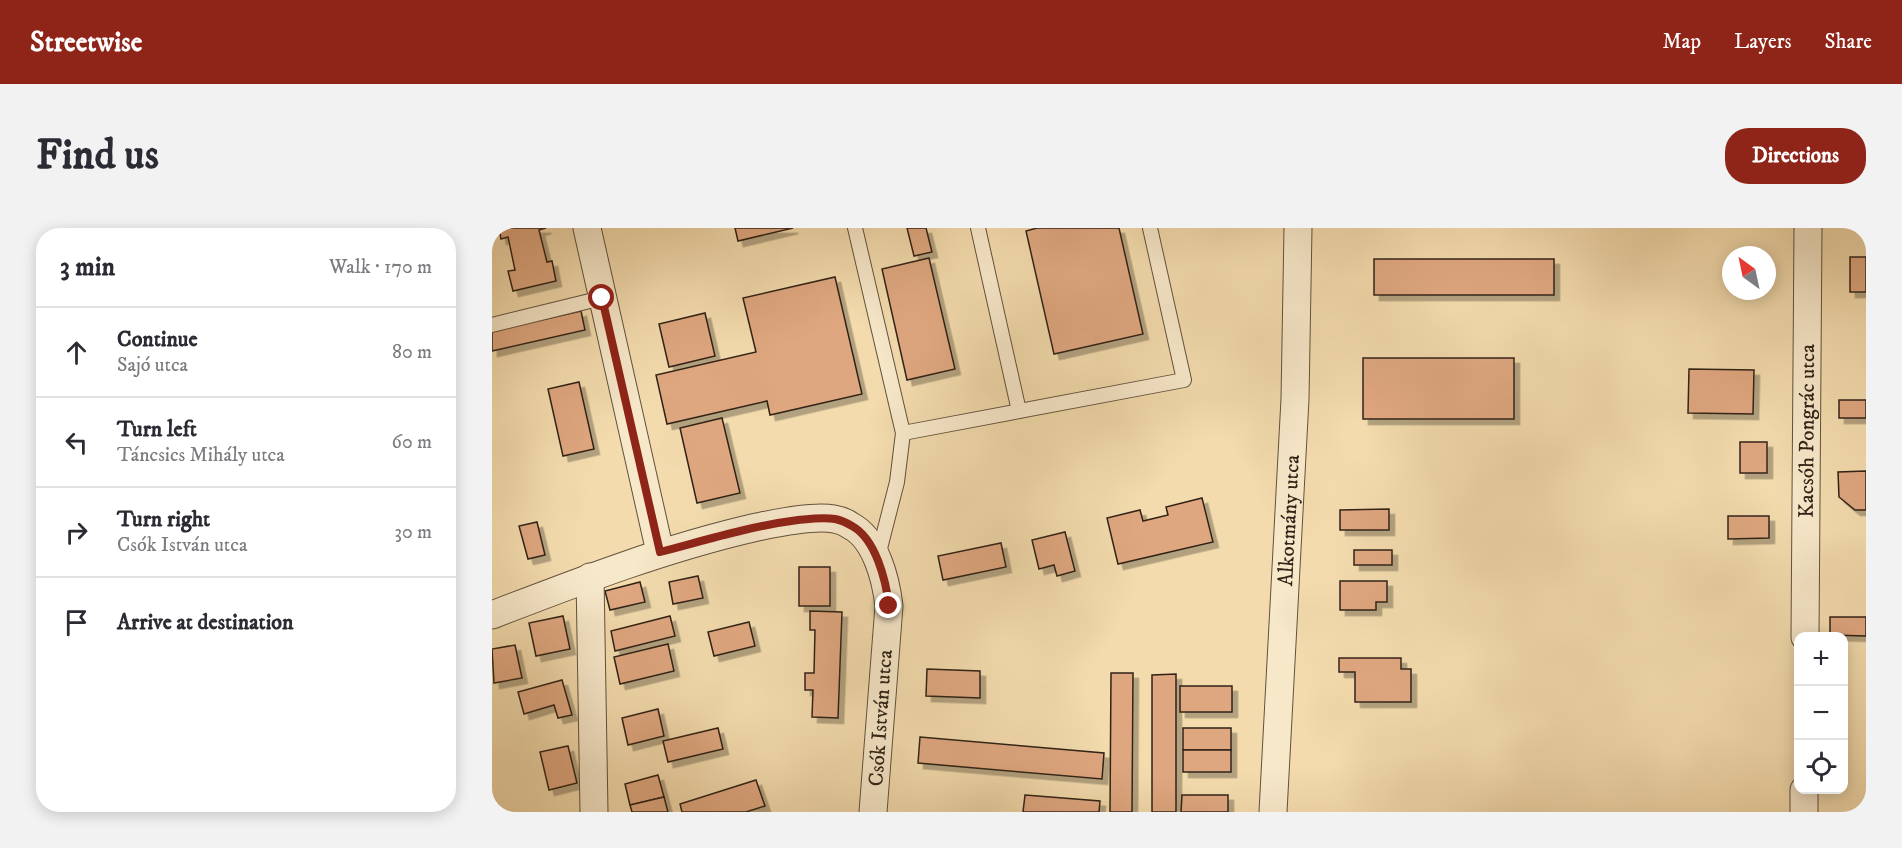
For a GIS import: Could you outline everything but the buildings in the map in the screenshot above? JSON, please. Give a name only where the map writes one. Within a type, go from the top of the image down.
[{"type":"street","points":[[492,615],[660,552],[587,228]]},
{"type":"street","name":"Alkotmány utca","points":[[1273,812],[1295,399],[1298,228]]},
{"type":"street","name":"Kacsóh Pongrác utca","points":[[1805,632],[1808,228]]},
{"type":"street","name":"Csók István utca","points":[[660,552],[726,534],[777,523],[810,519],[834,519],[853,526],[866,538],[878,559],[886,584],[889,606],[873,812]]},
{"type":"street","points":[[590,577],[594,812]]},
{"type":"street","points":[[1804,794],[1804,812]]},
{"type":"lane","points":[[855,228],[903,432],[897,482],[878,559]]},
{"type":"lane","points":[[978,228],[1019,411]]},
{"type":"lane","points":[[903,432],[1184,380],[1149,228]]},
{"type":"lane","points":[[492,325],[602,298]]},
{"type":"route","points":[[602,298],[660,552],[777,523],[834,519],[853,526],[866,538],[878,559],[886,584],[889,606]]}]
